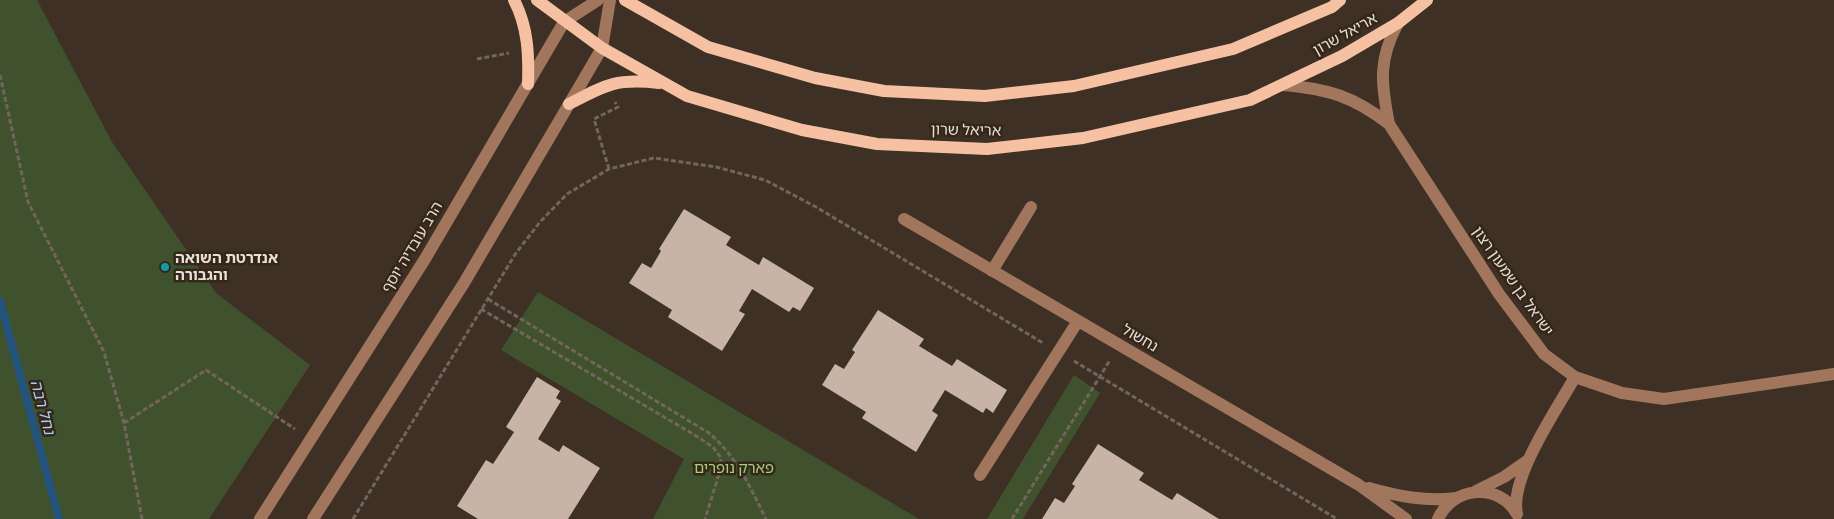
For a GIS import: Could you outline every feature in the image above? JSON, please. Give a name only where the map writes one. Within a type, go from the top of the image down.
[{"type":"main road","points":[[514,0],[520,10],[529,50],[528,84]]},
{"type":"main road","name":"אריאל שרון","points":[[537,0],[564,22],[602,48],[687,96],[802,130],[878,144],[986,150],[1082,138],[1250,100],[1342,56],[1398,23],[1427,0]]},
{"type":"main road","name":"אריאל שרון","points":[[625,0],[708,47],[815,78],[884,91],[985,96],[1074,86],[1233,49],[1332,6],[1340,0]]},
{"type":"main road","points":[[569,104],[608,84],[637,80],[665,83]]},
{"type":"street","name":"הרב עובדיה יוסף","points":[[260,519],[426,259],[564,22],[598,0]]},
{"type":"street","points":[[313,519],[464,282],[602,48],[610,0]]},
{"type":"street","name":"ישראל בן שמעון רצון","points":[[1389,124],[1382,69],[1387,43],[1398,23]]},
{"type":"street","name":"ישראל בן שמעון רצון","points":[[1283,85],[1311,87],[1341,94],[1372,110],[1389,124],[1499,294],[1544,354],[1575,377],[1622,394],[1664,399],[1834,374]]},
{"type":"street","points":[[992,271],[1031,208]]},
{"type":"street","name":"נחשול","points":[[904,219],[1359,485],[1406,519]]},
{"type":"street","points":[[980,475],[1078,321]]},
{"type":"street","points":[[1518,516],[1517,491],[1529,459],[1575,377]]},
{"type":"street","points":[[1438,519],[1446,506],[1456,498],[1504,477],[1529,459]]},
{"type":"street","name":"נחשול","points":[[1359,485],[1407,497],[1456,498]]},
{"type":"street","points":[[1474,491],[1495,494],[1507,502],[1518,516]]},
{"type":"path","points":[[0,75],[28,202],[104,352],[124,423],[142,519]]},
{"type":"path","points":[[608,84],[618,107],[594,119],[610,169]]},
{"type":"path","points":[[353,519],[516,253],[540,222],[567,194],[610,169],[654,158],[716,168],[765,180],[816,207],[1337,519]]},
{"type":"path","points":[[488,299],[709,433],[723,444],[738,463],[766,519]]},
{"type":"path","points":[[481,309],[693,434],[713,448],[721,458],[719,474],[705,519]]},
{"type":"path","points":[[1012,519],[1119,345]]},
{"type":"path","points":[[124,423],[206,370],[311,440]]},
{"type":"green space","points":[[0,0],[37,0],[112,142],[216,293],[310,365],[209,519],[0,519]]},
{"type":"green space","name":"פארק נופרים","points":[[538,292],[919,519],[653,519],[684,459],[501,350]]},
{"type":"green space","points":[[1074,375],[1100,393],[1023,519],[987,519]]},
{"type":"building","points":[[684,209],[731,237],[726,245],[759,265],[763,257],[814,288],[800,311],[793,307],[789,312],[752,289],[739,311],[745,314],[722,351],[668,317],[672,310],[629,283],[642,263],[651,268],[661,251],[659,249]]},
{"type":"building","points":[[878,310],[924,339],[919,346],[952,366],[957,359],[1007,390],[993,413],[986,408],[983,413],[945,390],[932,411],[938,415],[916,452],[862,418],[866,412],[822,385],[835,364],[844,369],[855,352],[852,350]]},
{"type":"building","points":[[537,377],[560,391],[556,398],[561,401],[538,439],[559,452],[563,445],[600,468],[568,519],[478,519],[457,506],[486,460],[493,464],[514,432],[506,427]]},
{"type":"building","points":[[1098,444],[1144,473],[1139,480],[1172,500],[1177,493],[1219,519],[1042,519],[1055,498],[1064,503],[1075,486],[1072,484]]},
{"type":"waterway","name":"נחל רבה","points":[[0,301],[59,519]]},
{"type":"place","name":"אנדרטת השואה והגבורה","points":[[165,267]]}]
